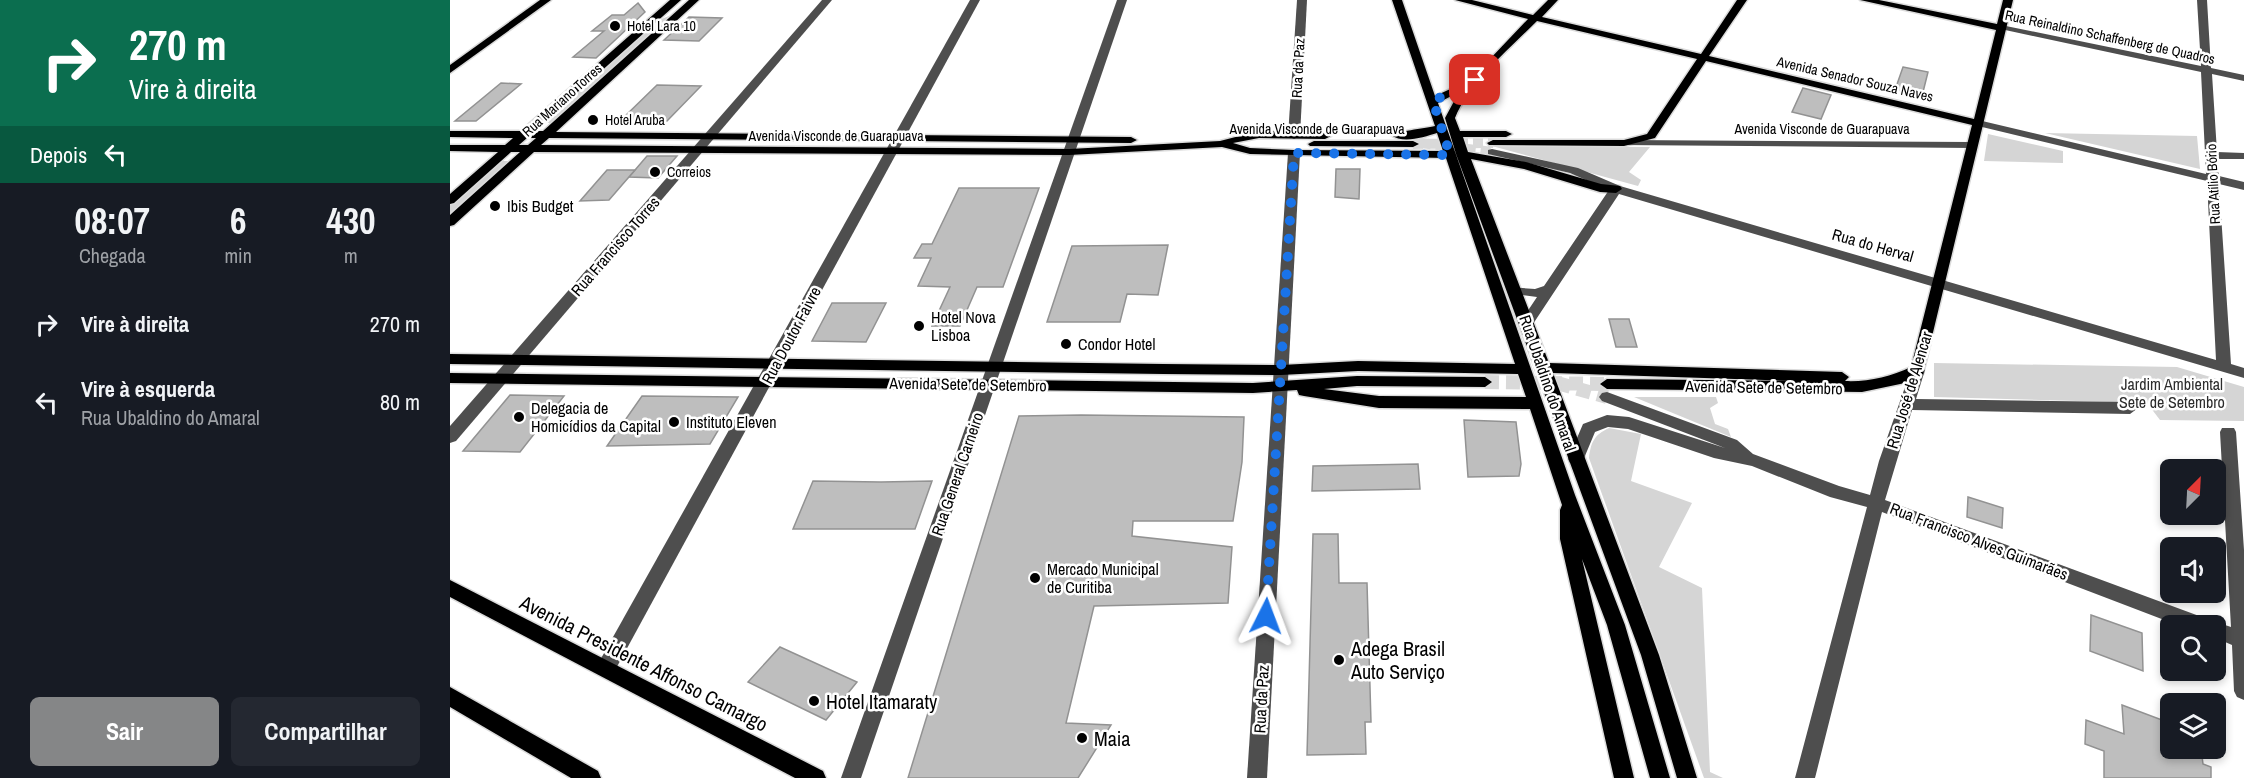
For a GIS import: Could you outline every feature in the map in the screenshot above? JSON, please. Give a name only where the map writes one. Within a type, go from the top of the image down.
[{"type":"main road","points":[[450,70],[546,0]]},
{"type":"main road","name":"Rua Mariano Torres","points":[[450,200],[675,0]]},
{"type":"main road","name":"Rua Mariano Torres","points":[[450,222],[694,0]]},
{"type":"main road","name":"Rua Ubaldino do Amaral","points":[[1397,0],[1433,101],[1448,131],[1524,369],[1567,495],[1616,625],[1660,778]]},
{"type":"main road","name":"Avenida Senador Souza Naves","points":[[1460,0],[1978,123]]},
{"type":"main road","points":[[1433,101],[1475,80],[1554,0]]},
{"type":"main road","points":[[1624,143],[1653,133],[1743,0]]},
{"type":"main road","name":"Rua Reinaldino Schaffenberg de Quadros","points":[[1865,0],[2001,28]]},
{"type":"main road","name":"Rua José de Alencar","points":[[1918,370],[2008,0]]},
{"type":"main road","points":[[650,22],[684,10]]},
{"type":"main road","name":"Rua Ubaldino do Amaral","points":[[1448,131],[1450,114],[1475,80]]},
{"type":"main road","points":[[1222,144],[1235,137],[1249,135],[1418,135],[1448,131],[1641,135],[1653,133]]},
{"type":"main road","name":"Avenida Visconde de Guarapuava","points":[[450,134],[899,137],[1072,145]]},
{"type":"main road","points":[[621,135],[648,150]]},
{"type":"main road","points":[[763,150],[819,136]]},
{"type":"main road","name":"Avenida Visconde de Guarapuava","points":[[1492,148],[1624,143]]},
{"type":"main road","points":[[1222,144],[1250,151],[1294,153],[1456,154],[1526,166],[1600,188],[1616,189]]},
{"type":"main road","name":"Avenida Visconde de Guarapuava","points":[[450,148],[891,151],[1072,145],[1413,144]]},
{"type":"main road","name":"Rua Ubaldino do Amaral","points":[[1456,154],[1514,290],[1650,656],[1687,778]]},
{"type":"main road","name":"Avenida Sete de Setembro","points":[[450,359],[994,367],[1357,381],[1485,382]]},
{"type":"main road","points":[[1280,378],[1358,366],[1524,369]]},
{"type":"main road","points":[[1542,368],[1900,379]]},
{"type":"main road","name":"Avenida Sete de Setembro","points":[[1607,390],[1854,387],[1900,379],[1918,370]]},
{"type":"main road","name":"Avenida Sete de Setembro","points":[[450,378],[990,384],[1280,378]]},
{"type":"main road","points":[[1280,378],[1379,402],[1536,403]]},
{"type":"main road","points":[[1567,495],[1571,549],[1624,778]]},
{"type":"main road","name":"Avenida Presidente Affonso Camargo","points":[[450,588],[816,778]]},
{"type":"main road","points":[[450,696],[591,778]]},
{"type":"street","name":"Rua Francisco Torres","points":[[450,437],[827,0]]},
{"type":"street","name":"Rua Doutor Faivre","points":[[606,668],[975,0]]},
{"type":"street","name":"Rua General Carneiro","points":[[851,778],[1122,0]]},
{"type":"street","name":"Rua da Paz","points":[[1294,136],[1302,0]]},
{"type":"street","name":"Rua Atílio Bório","points":[[2202,0],[2224,367]]},
{"type":"street","name":"Rua Reinaldino Schaffenberg de Quadros","points":[[2001,28],[2244,78]]},
{"type":"street","name":"Avenida Senador Souza Naves","points":[[1978,123],[2244,186]]},
{"type":"street","name":"Avenida Visconde de Guarapuava","points":[[1653,133],[1672,143]]},
{"type":"street","name":"Avenida Visconde de Guarapuava","points":[[1624,143],[1972,145]]},
{"type":"street","name":"Rua do Herval","points":[[1492,148],[1606,181],[1616,189],[2244,373]]},
{"type":"street","name":"Rua da Paz","points":[[1257,778],[1294,153]]},
{"type":"street","points":[[2211,155],[2244,156]]},
{"type":"street","points":[[1526,324],[1616,189]]},
{"type":"street","points":[[1514,290],[1535,293],[1548,290]]},
{"type":"street","name":"Rua José de Alencar","points":[[1805,778],[1878,496],[1918,370]]},
{"type":"street","name":"Rua Francisco Alves Guimarães","points":[[1607,390],[1731,444],[1754,460]]},
{"type":"street","points":[[1906,404],[2130,408]]},
{"type":"street","name":"Rua Francisco Alves Guimarães","points":[[1576,459],[1589,428],[1599,423],[1618,421],[1714,452],[1754,460],[1836,492],[1878,496],[2176,615]]},
{"type":"street","points":[[2228,432],[2244,691]]},
{"type":"street","points":[[2226,634],[2242,640]]},
{"type":"green space","points":[[682,11],[557,123],[538,123],[651,23]]},
{"type":"green space","points":[[2045,133],[2197,136],[2200,169]]},
{"type":"green space","points":[[1988,134],[2063,151],[2063,163],[1984,161]]},
{"type":"green space","points":[[1492,146],[1650,147],[1629,172],[1641,180],[1638,186]]},
{"type":"green space","points":[[497,161],[515,161],[450,221],[450,203]]},
{"type":"green space","name":"Jardim Ambiental Sete de Setembro","points":[[1934,363],[2177,367],[2244,387],[2244,421],[2160,420],[2147,403],[1934,397]]},
{"type":"green space","points":[[1634,397],[1716,397],[1718,403],[1710,408],[1715,424],[1728,429],[1731,437]]},
{"type":"green space","points":[[1609,428],[1641,434],[1631,481],[1692,503],[1659,567],[1702,588],[1710,772],[1723,778],[1704,778],[1589,458],[1594,440]]},
{"type":"building","points":[[638,3],[645,12],[596,58],[573,57],[604,31],[592,31],[612,15],[624,15]]},
{"type":"building","points":[[689,17],[722,18],[699,41],[664,40]]},
{"type":"building","points":[[1903,67],[1928,72],[1922,96],[1895,90]]},
{"type":"building","points":[[501,83],[521,84],[476,121],[455,121]]},
{"type":"building","points":[[657,85],[701,86],[667,121],[621,120]]},
{"type":"building","points":[[1803,88],[1831,95],[1821,119],[1792,112]]},
{"type":"building","name":"Correios","points":[[647,156],[677,156],[658,178],[629,177]]},
{"type":"building","points":[[1336,169],[1360,169],[1359,199],[1335,197]]},
{"type":"building","points":[[607,170],[635,170],[609,200],[580,201]]},
{"type":"building","points":[[959,188],[1039,188],[1003,287],[977,287],[960,326],[932,326],[950,287],[918,286],[931,258],[914,258],[922,244],[932,244]]},
{"type":"building","points":[[1168,245],[1158,295],[1127,294],[1120,322],[1047,322],[1072,246]]},
{"type":"building","points":[[832,303],[886,303],[866,342],[812,341]]},
{"type":"building","points":[[1609,319],[1629,319],[1637,347],[1616,347]]},
{"type":"building","name":"Delegacia de Homicídios da Capital","points":[[510,395],[564,396],[520,452],[463,451]]},
{"type":"building","name":"Instituto Eleven","points":[[642,396],[738,397],[710,444],[607,446]]},
{"type":"building","name":"Mercado Municipal de Curitiba","points":[[1019,416],[1244,417],[1242,462],[1233,521],[1133,521],[1132,536],[1232,547],[1228,603],[1094,606],[1066,723],[1111,725],[1078,778],[908,778]]},
{"type":"building","points":[[1464,420],[1516,422],[1521,464],[1519,476],[1468,477]]},
{"type":"building","points":[[1418,464],[1420,489],[1312,491],[1313,466]]},
{"type":"building","points":[[813,481],[932,481],[915,529],[793,529]]},
{"type":"building","points":[[1968,497],[2003,508],[2002,528],[1967,517]]},
{"type":"building","name":"Adega Brasil Auto Serviço","points":[[1313,534],[1338,534],[1339,583],[1367,583],[1371,722],[1365,722],[1366,754],[1307,755]]},
{"type":"building","points":[[2091,615],[2142,633],[2143,671],[2090,651]]},
{"type":"building","name":"Hotel Itamaraty","points":[[780,647],[857,682],[826,720],[748,682]]},
{"type":"building","points":[[2122,705],[2160,719],[2160,759],[2202,759],[2203,764],[2211,767],[2211,778],[2104,778],[2104,751],[2085,744],[2086,720],[2124,734]]},
{"type":"tunnel","points":[[1421,143],[1492,152]]},
{"type":"tunnel","points":[[1413,144],[1493,143]]},
{"type":"tunnel","points":[[1485,382],[1607,384]]},
{"type":"tunnel","points":[[1557,383],[1607,397]]},
{"type":"place","name":"Hotel Lara 10","points":[[615,26]]},
{"type":"place","name":"Hotel Aruba","points":[[593,120]]},
{"type":"place","name":"Correios","points":[[655,172]]},
{"type":"place","name":"Ibis Budget","points":[[495,206]]},
{"type":"place","name":"Hotel Nova Lisboa","points":[[919,326]]},
{"type":"place","name":"Condor Hotel","points":[[1066,344]]},
{"type":"place","name":"Delegacia de Homicídios da Capital","points":[[519,417]]},
{"type":"place","name":"Instituto Eleven","points":[[674,422]]},
{"type":"place","name":"Mercado Municipal de Curitiba","points":[[1035,578]]},
{"type":"place","name":"Adega Brasil Auto Serviço","points":[[1339,660]]},
{"type":"place","name":"Hotel Itamaraty","points":[[814,701]]},
{"type":"place","name":"Maia","points":[[1082,738]]},
{"type":"route","points":[[1266,616],[1294,153],[1450,155],[1433,101],[1475,80]]}]
